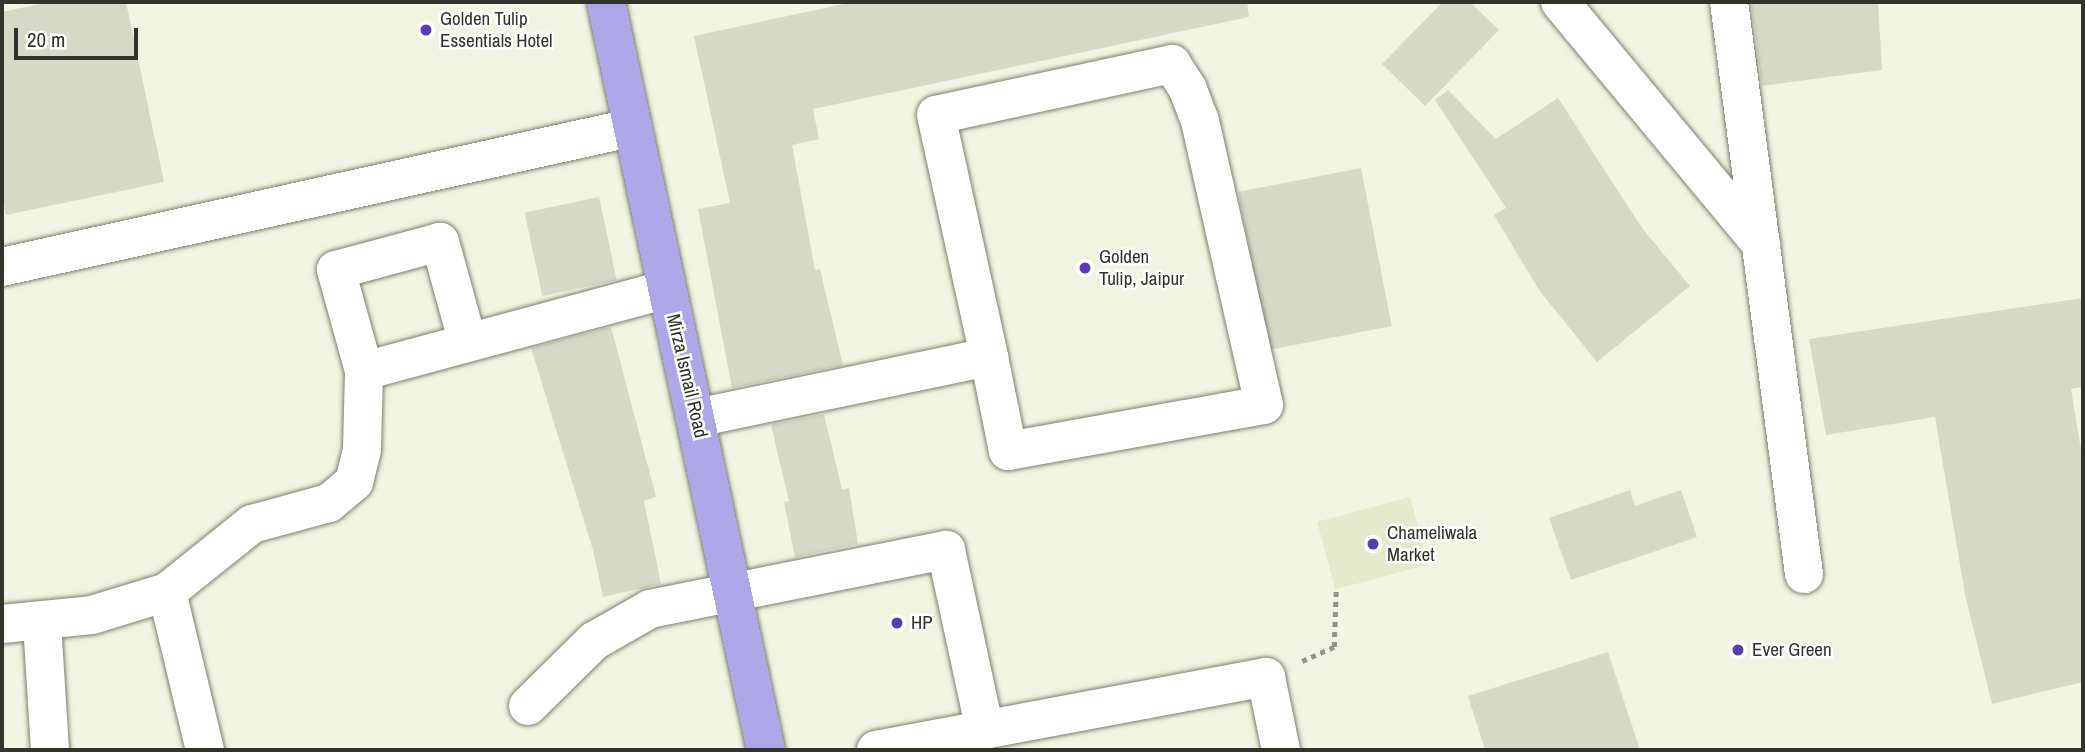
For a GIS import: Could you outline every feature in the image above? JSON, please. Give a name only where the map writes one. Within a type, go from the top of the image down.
[{"type":"highway","name":"Mirza Ismail Road","points":[[606,2],[630,128],[736,591],[766,750]]},
{"type":"street","points":[[1560,2],[1761,244]]},
{"type":"street","points":[[1729,2],[1804,573]]},
{"type":"street","points":[[1172,64],[1188,89],[1200,121],[1264,404],[1009,451],[989,357],[936,115],[1172,64]]},
{"type":"street","points":[[2,267],[630,128]]},
{"type":"street","points":[[2,624],[42,623],[92,615],[167,592],[251,524],[329,503],[354,482],[362,449],[364,371],[336,270],[440,242],[467,340]]},
{"type":"street","points":[[364,371],[467,340],[667,289]]},
{"type":"street","points":[[696,418],[989,357]]},
{"type":"street","points":[[528,706],[594,641],[623,621],[650,609],[946,550],[985,730]]},
{"type":"street","points":[[167,592],[205,750]]},
{"type":"street","points":[[42,623],[50,750]]},
{"type":"street","points":[[876,750],[1266,677],[1281,750]]},
{"type":"path","points":[[1266,677],[1334,647],[1336,589]]},
{"type":"shaded area","name":"Chameliwala Market","points":[[1410,497],[1428,565],[1335,589],[1317,522]]},
{"type":"building","points":[[49,2],[126,2],[164,182],[6,215],[2,193],[2,12]]},
{"type":"building","points":[[853,2],[1247,2],[1249,17],[813,109],[819,139],[792,145],[815,270],[820,269],[843,365],[732,388],[698,209],[730,203],[694,36]]},
{"type":"building","points":[[1443,2],[1470,2],[1499,30],[1425,106],[1382,64]]},
{"type":"building","points":[[1751,2],[1878,2],[1882,70],[1762,86]]},
{"type":"building","points":[[1448,90],[1496,139],[1558,98],[1642,228],[1690,286],[1597,362],[1539,290],[1494,215],[1506,208],[1435,100]]},
{"type":"building","points":[[1361,168],[1392,326],[1269,350],[1238,192]]},
{"type":"building","points":[[599,197],[617,280],[542,296],[525,213]]},
{"type":"building","points":[[2083,298],[2083,387],[2071,389],[2083,462],[2083,682],[1992,704],[1965,594],[1935,417],[1826,435],[1809,339]]},
{"type":"building","points":[[611,327],[656,497],[644,501],[661,584],[603,597],[593,550],[531,348]]},
{"type":"building","points":[[824,414],[842,490],[849,488],[858,544],[795,557],[784,502],[789,501],[771,425]]},
{"type":"building","points":[[1630,490],[1635,506],[1681,490],[1697,537],[1571,580],[1549,518]]},
{"type":"building","points":[[1608,652],[1640,750],[1485,750],[1468,696]]},
{"type":"place","name":"Golden Tulip Essentials Hotel","points":[[426,30]]},
{"type":"place","name":"Golden Tulip, Jaipur","points":[[1085,268]]},
{"type":"place","name":"Chameliwala Market","points":[[1373,544]]},
{"type":"place","name":"HP","points":[[897,623]]},
{"type":"place","name":"Ever Green","points":[[1738,650]]}]
